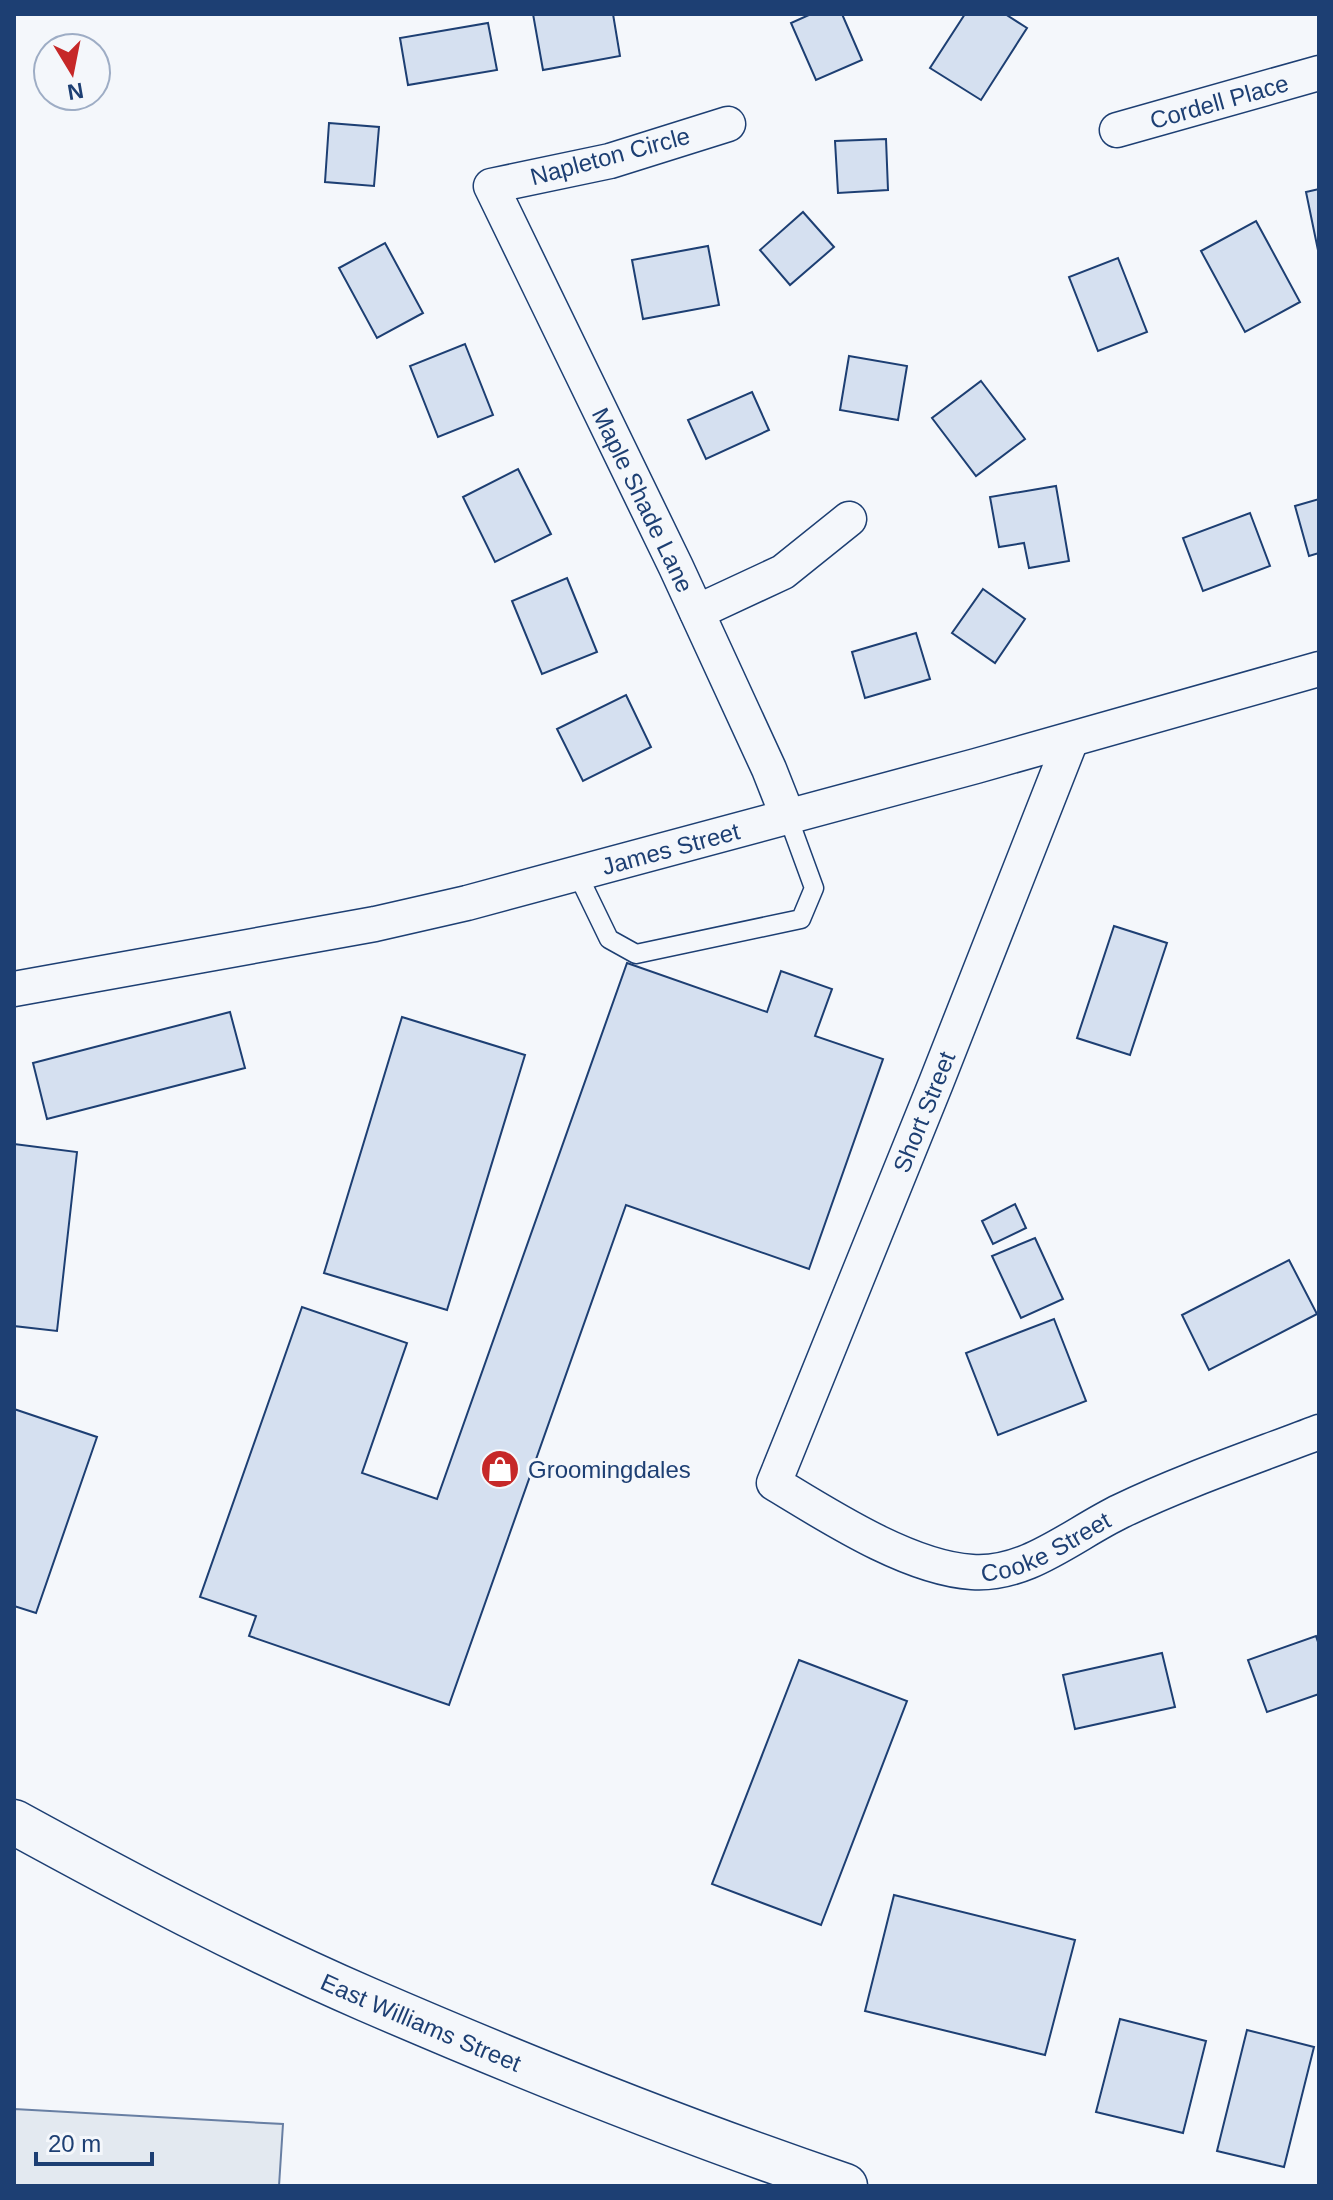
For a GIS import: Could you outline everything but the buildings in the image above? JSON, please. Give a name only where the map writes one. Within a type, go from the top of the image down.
[{"type":"main road","name":"East Williams Street","points":[[14,1822],[118,1878],[365,1999],[586,2090],[845,2186]]},
{"type":"street","name":"Cordell Place","points":[[1117,130],[1319,73]]},
{"type":"street","name":"Napleton Circle","points":[[491,186],[610,161],[728,124]]},
{"type":"street","name":"Maple Shade Lane","points":[[491,186],[697,612],[788,817]]},
{"type":"street","points":[[697,612],[783,572],[849,519]]},
{"type":"street","name":"James Street","points":[[14,989],[375,924],[578,875],[1319,669]]},
{"type":"street","name":"Short Street","points":[[774,1483],[1071,740]]},
{"type":"street","name":"Cooke Street","points":[[774,1483],[857,1533],[929,1563],[970,1572],[1003,1572],[1060,1546],[1121,1511],[1319,1432]]},
{"type":"lane","points":[[578,875],[609,939],[636,954],[801,919],[814,888],[788,817]]},
{"type":"shaded area","points":[[14,2109],[283,2124],[279,2186],[14,2186]]},
{"type":"place","name":"Groomingdales","points":[[500,1469]]}]
